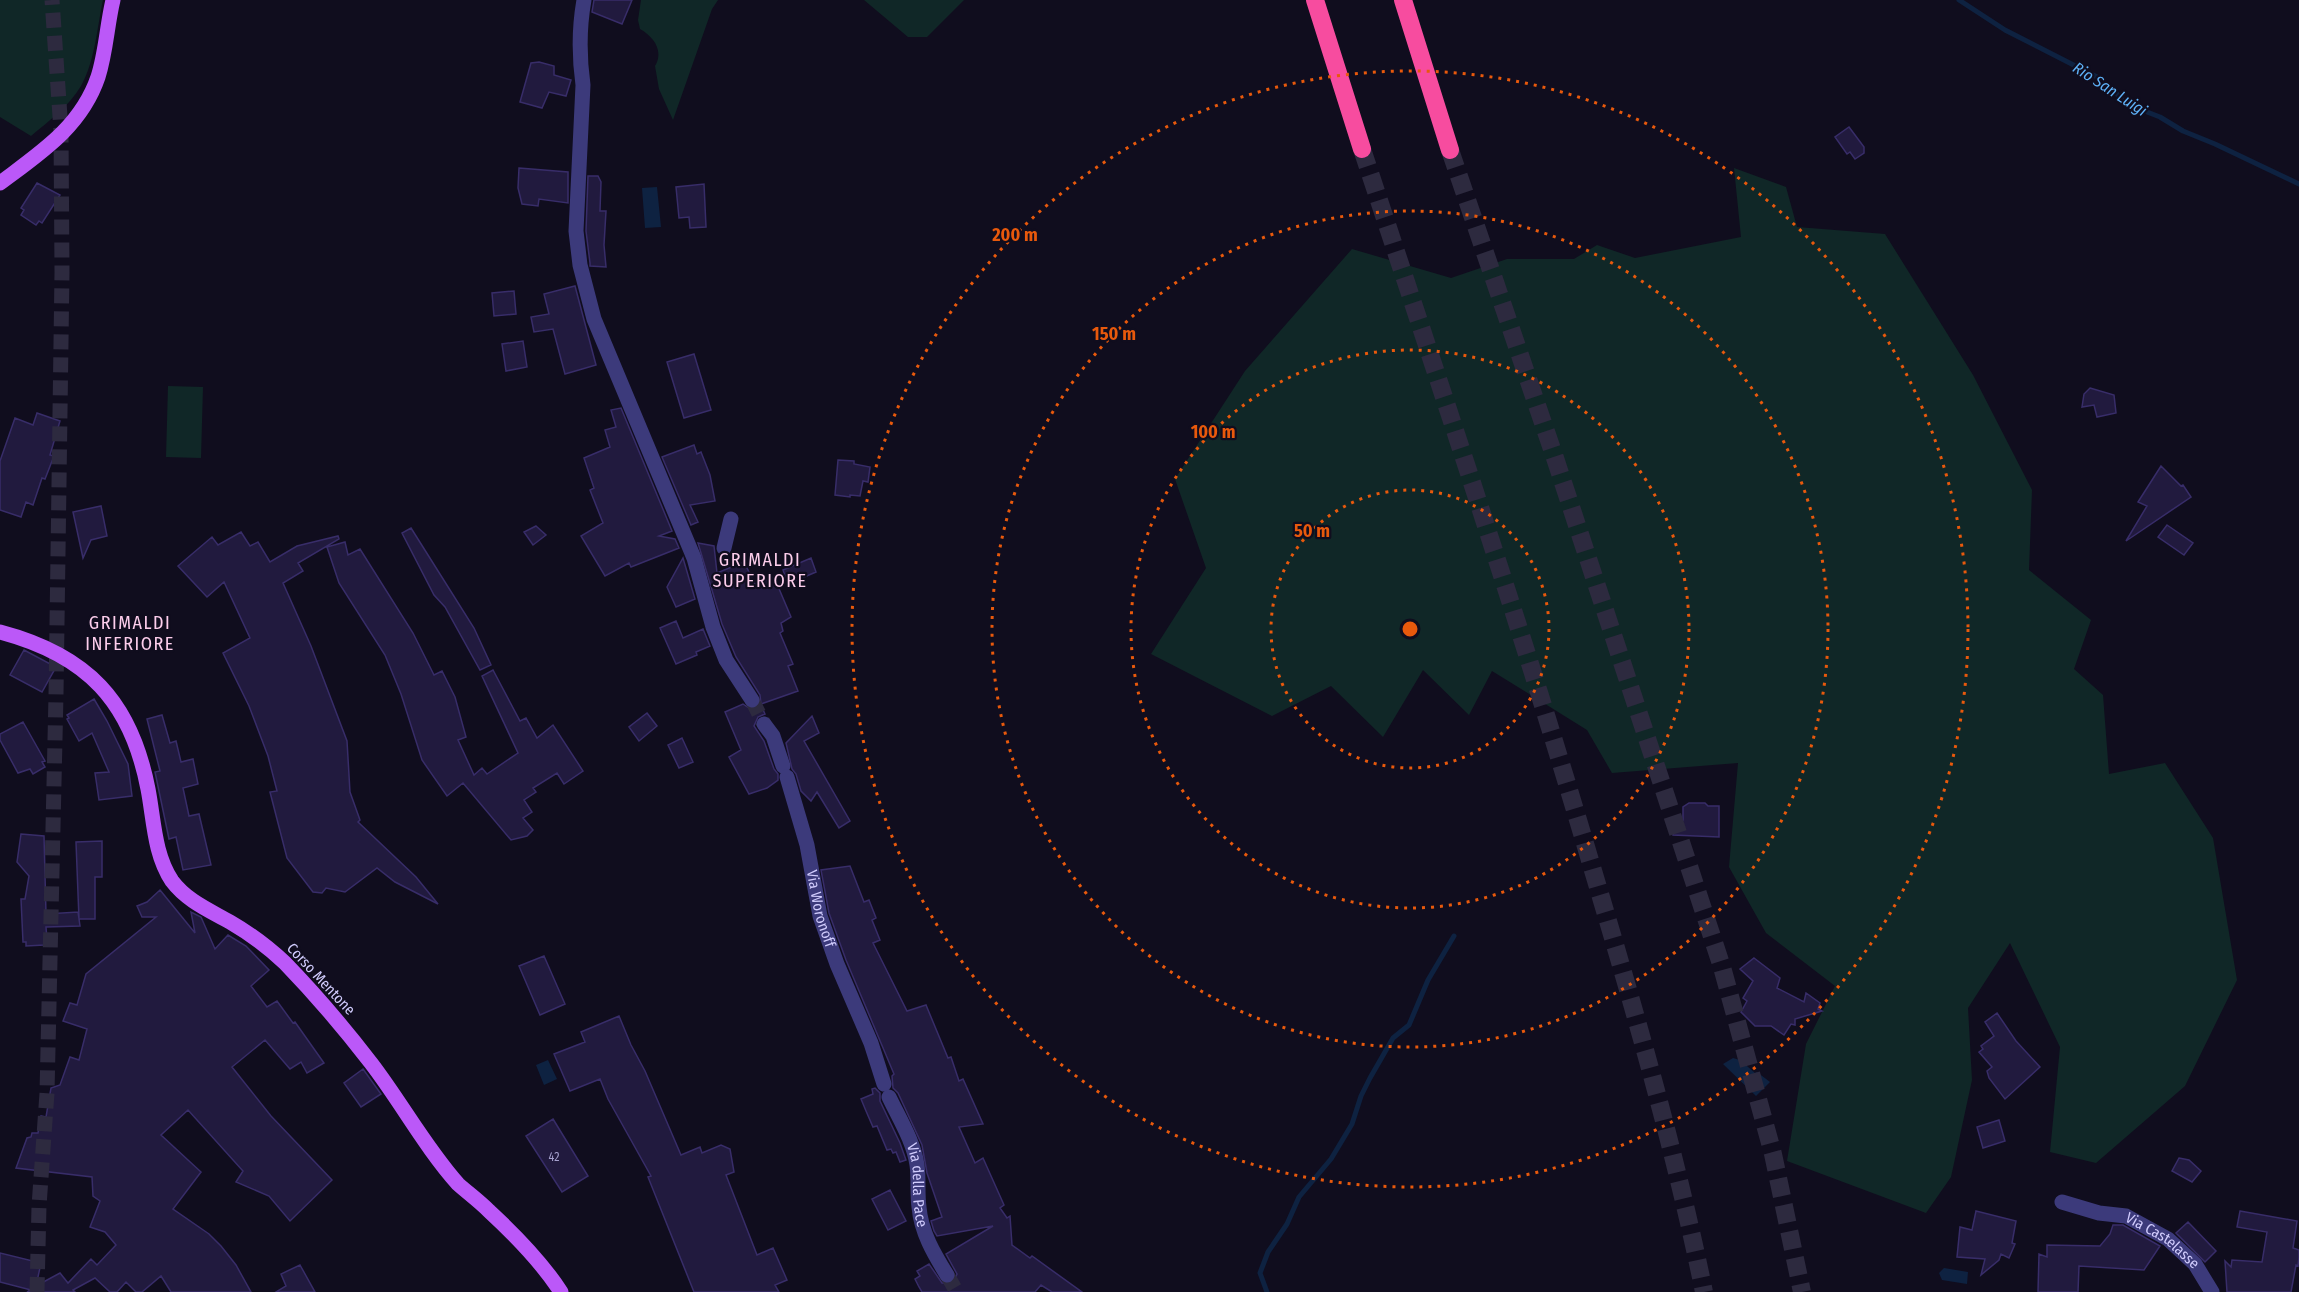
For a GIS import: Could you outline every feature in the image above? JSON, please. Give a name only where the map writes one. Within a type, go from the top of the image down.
[{"type":"highway","points":[[1315,0],[1362,149]]},
{"type":"highway","points":[[1403,0],[1450,150]]},
{"type":"main road","points":[[0,183],[58,139],[87,104],[100,69],[113,0]]},
{"type":"main road","name":"Corso Mentone","points":[[0,632],[52,650],[76,664],[105,691],[135,741],[162,861],[173,881],[190,900],[233,924],[283,961],[370,1063],[428,1146],[459,1185],[528,1250],[561,1292]]},
{"type":"street","points":[[584,0],[581,24],[580,63],[583,85],[576,231],[580,265],[594,319],[694,558],[716,635],[726,660],[752,700]]},
{"type":"street","points":[[724,548],[731,519]]},
{"type":"street","name":"Via Woronoff","points":[[768,730],[785,772],[807,845],[820,916],[868,1038]]},
{"type":"street","name":"Via della Pace","points":[[868,1038],[887,1090],[914,1151],[922,1224],[931,1247],[947,1275]]},
{"type":"street","name":"Via Castelasse","points":[[2062,1202],[2099,1213],[2126,1216],[2168,1239],[2195,1264],[2212,1292]]},
{"type":"green space","points":[[0,0],[103,0],[93,55],[81,86],[65,107],[31,136],[0,117]]},
{"type":"green space","points":[[641,0],[718,0],[712,9],[673,120],[659,89],[655,66],[658,60],[658,50],[650,36],[640,29],[638,20]]},
{"type":"green space","points":[[864,0],[964,0],[927,37],[908,37]]},
{"type":"green space","points":[[1734,168],[1786,187],[1797,227],[1885,234],[1973,375],[2032,490],[2029,570],[2091,620],[2074,669],[2103,695],[2109,774],[2165,763],[2213,838],[2237,980],[2185,1086],[2096,1163],[2050,1152],[2060,1047],[2010,943],[1968,1008],[1972,1080],[1951,1177],[1926,1213],[1787,1161],[1806,1044],[1835,986],[1766,933],[1729,867],[1738,763],[1612,773],[1587,730],[1492,671],[1469,715],[1423,670],[1383,737],[1331,686],[1272,716],[1151,654],[1206,568],[1175,479],[1245,371],[1352,249],[1451,278],[1507,259],[1574,259],[1597,245],[1635,258],[1741,237]]},
{"type":"green space","points":[[168,386],[203,387],[201,458],[166,457]]},
{"type":"water","points":[[657,187],[661,227],[645,228],[642,188]]},
{"type":"water","points":[[1733,1058],[1740,1060],[1770,1082],[1756,1096],[1723,1064]]},
{"type":"water","points":[[548,1060],[557,1079],[544,1085],[536,1065]]},
{"type":"water","points":[[1944,1268],[1968,1272],[1967,1284],[1942,1280],[1939,1273]]},
{"type":"building","points":[[594,0],[632,0],[622,24],[592,12]]},
{"type":"building","points":[[539,62],[554,66],[554,75],[571,80],[566,96],[549,92],[542,108],[520,102],[531,63]]},
{"type":"building","points":[[1849,127],[1864,147],[1864,153],[1855,159],[1850,152],[1847,154],[1835,137]]},
{"type":"building","points":[[519,168],[568,172],[568,203],[539,199],[538,206],[522,204],[518,188]]},
{"type":"building","points":[[588,176],[598,176],[601,182],[600,211],[606,211],[604,245],[606,267],[590,266],[586,231]]},
{"type":"building","points":[[37,183],[60,195],[42,223],[39,221],[36,225],[21,215],[24,210],[21,208]]},
{"type":"building","points":[[704,184],[706,227],[690,228],[689,217],[679,218],[676,187]]},
{"type":"building","points":[[575,286],[596,365],[565,374],[553,329],[534,332],[531,317],[549,314],[544,294]]},
{"type":"building","points":[[514,291],[516,314],[494,316],[492,293]]},
{"type":"building","points":[[523,341],[527,367],[506,371],[502,344]]},
{"type":"building","points":[[694,354],[711,410],[684,418],[667,362]]},
{"type":"building","points":[[2090,388],[2114,395],[2116,413],[2097,417],[2094,405],[2082,407],[2084,394]]},
{"type":"building","points":[[621,408],[672,531],[659,536],[675,539],[679,548],[631,567],[629,563],[605,576],[581,536],[603,523],[590,490],[594,488],[584,458],[610,447],[605,430],[616,427],[611,410]]},
{"type":"building","points":[[37,413],[60,421],[50,455],[54,456],[45,479],[42,478],[33,505],[26,502],[21,517],[0,510],[0,461],[15,418],[33,425]]},
{"type":"building","points":[[694,445],[697,454],[701,452],[710,475],[715,501],[690,505],[698,522],[691,525],[662,457]]},
{"type":"building","points":[[838,460],[854,461],[854,464],[870,467],[868,482],[863,481],[860,496],[835,495]]},
{"type":"building","points":[[2161,466],[2181,486],[2183,485],[2191,497],[2126,541],[2147,506],[2138,502]]},
{"type":"building","points":[[101,506],[107,536],[91,540],[83,558],[73,512]]},
{"type":"building","points":[[2167,525],[2193,543],[2184,555],[2158,537]]},
{"type":"building","points":[[536,526],[546,535],[533,545],[524,532]]},
{"type":"building","points":[[411,528],[474,628],[491,665],[480,670],[445,607],[434,595],[402,533]]},
{"type":"building","points":[[241,532],[250,546],[258,542],[270,562],[297,546],[338,536],[339,539],[298,563],[303,571],[283,583],[311,646],[347,741],[350,792],[360,820],[358,822],[416,877],[438,904],[395,882],[377,868],[345,892],[326,888],[322,893],[313,892],[287,858],[270,792],[277,791],[268,756],[249,706],[223,653],[250,638],[224,582],[207,597],[178,566],[212,537],[218,545]]},
{"type":"building","points":[[345,542],[348,555],[360,549],[413,633],[434,675],[442,671],[455,697],[466,737],[458,740],[474,775],[482,768],[487,774],[518,753],[482,676],[493,670],[520,721],[526,718],[537,738],[553,725],[583,771],[564,784],[557,773],[533,788],[536,792],[524,800],[532,812],[523,818],[533,830],[527,836],[511,840],[463,783],[447,796],[422,760],[401,694],[385,655],[339,583],[327,547]]},
{"type":"building","points":[[698,543],[714,546],[717,573],[744,562],[755,584],[774,577],[791,617],[781,623],[783,631],[780,633],[793,664],[788,666],[798,691],[761,704],[760,695],[736,657],[722,624]]},
{"type":"building","points":[[683,558],[695,599],[676,607],[667,587]]},
{"type":"building","points":[[811,558],[816,572],[788,584],[783,570]]},
{"type":"building","points":[[676,621],[683,638],[703,629],[710,646],[696,652],[697,655],[676,664],[660,628]]},
{"type":"building","points":[[24,650],[56,667],[42,692],[10,675]]},
{"type":"building","points":[[94,699],[128,764],[132,796],[99,800],[95,773],[109,772],[92,733],[79,741],[67,719],[69,718],[67,715]]},
{"type":"building","points":[[743,704],[752,710],[761,705],[765,714],[758,717],[754,726],[764,741],[778,774],[778,780],[767,788],[749,794],[729,757],[741,750],[725,712]]},
{"type":"building","points":[[647,713],[657,726],[639,741],[629,727]]},
{"type":"building","points":[[162,715],[170,743],[176,741],[181,762],[193,759],[198,784],[183,788],[189,816],[199,814],[211,865],[183,870],[176,837],[169,839],[155,772],[160,771],[147,719]]},
{"type":"building","points":[[812,716],[819,733],[804,741],[850,821],[839,828],[817,792],[811,801],[801,791],[796,774],[792,769],[786,743]]},
{"type":"building","points":[[23,722],[45,761],[42,762],[45,767],[33,774],[30,769],[18,773],[0,740],[0,734]]},
{"type":"building","points":[[682,738],[693,762],[679,768],[668,745]]},
{"type":"building","points":[[1689,803],[1719,806],[1719,837],[1673,835],[1673,820],[1683,820],[1683,807]]},
{"type":"building","points":[[21,834],[44,836],[46,914],[78,912],[80,926],[46,927],[47,940],[44,940],[44,945],[26,946],[26,942],[23,942],[21,899],[25,899],[29,876],[17,862]]},
{"type":"building","points":[[102,841],[102,877],[95,877],[95,919],[79,919],[76,842]]},
{"type":"building","points":[[850,866],[864,902],[869,900],[876,918],[872,920],[880,940],[873,943],[907,1011],[926,1005],[948,1058],[951,1057],[959,1081],[963,1079],[983,1124],[959,1127],[975,1163],[983,1158],[1004,1205],[1000,1208],[1007,1218],[1010,1216],[1012,1245],[1030,1258],[1032,1256],[1082,1292],[1052,1292],[1041,1285],[1035,1292],[922,1292],[919,1287],[915,1279],[920,1276],[917,1271],[929,1264],[942,1283],[953,1283],[957,1274],[946,1254],[993,1226],[937,1236],[934,1231],[931,1221],[942,1217],[927,1173],[922,1145],[898,1093],[893,1088],[892,1076],[894,1074],[846,960],[829,913],[821,870]]},
{"type":"building","points":[[160,890],[195,933],[191,912],[201,917],[215,949],[228,935],[246,946],[269,970],[251,986],[267,1007],[277,1001],[324,1063],[307,1073],[301,1062],[290,1069],[265,1040],[232,1067],[271,1116],[332,1180],[290,1221],[269,1196],[236,1182],[243,1171],[188,1110],[161,1135],[201,1172],[173,1209],[209,1234],[221,1246],[236,1265],[251,1292],[171,1292],[161,1276],[142,1292],[136,1292],[126,1282],[117,1292],[110,1292],[95,1278],[73,1290],[75,1292],[27,1292],[31,1290],[0,1282],[0,1253],[41,1263],[36,1286],[60,1273],[68,1283],[91,1259],[97,1265],[116,1245],[105,1232],[90,1227],[100,1201],[93,1196],[92,1177],[16,1168],[27,1138],[31,1137],[32,1133],[38,1133],[41,1116],[46,1117],[51,1088],[60,1085],[70,1057],[79,1060],[87,1029],[63,1021],[70,1003],[77,1005],[86,974],[156,917],[142,917],[137,906],[147,902]]},
{"type":"building","points":[[544,956],[565,1004],[540,1015],[519,966]]},
{"type":"building","points":[[1754,958],[1780,978],[1777,988],[1804,1002],[1806,993],[1820,1003],[1818,1009],[1822,1011],[1795,1019],[1795,1025],[1791,1024],[1784,1035],[1771,1026],[1755,1026],[1741,1012],[1747,1001],[1743,998],[1753,981],[1740,969]]},
{"type":"building","points":[[1997,1013],[2016,1041],[2040,1067],[2005,1099],[1989,1078],[1987,1071],[1992,1067],[1979,1052],[1983,1049],[1981,1046],[1994,1036],[1985,1022]]},
{"type":"building","points":[[619,1016],[681,1155],[700,1147],[702,1153],[721,1145],[730,1149],[734,1172],[726,1175],[757,1255],[773,1248],[787,1280],[775,1285],[779,1292],[694,1292],[648,1177],[651,1176],[608,1099],[600,1079],[570,1091],[554,1054],[585,1042],[581,1032]]},
{"type":"building","points":[[363,1069],[381,1094],[361,1107],[344,1083]]},
{"type":"building","points":[[875,1088],[880,1093],[880,1101],[906,1160],[900,1162],[896,1152],[893,1153],[891,1149],[887,1150],[877,1126],[873,1127],[866,1111],[861,1099],[873,1094],[872,1089]]},
{"type":"building","points":[[553,1119],[588,1176],[562,1192],[526,1136]]},
{"type":"building","points":[[1999,1120],[2005,1141],[1983,1148],[1977,1127]]},
{"type":"building","points":[[2179,1158],[2189,1160],[2201,1171],[2192,1182],[2172,1171]]},
{"type":"building","points":[[890,1190],[906,1221],[888,1230],[872,1199]]},
{"type":"building","points":[[1976,1211],[2016,1221],[2012,1243],[2015,1244],[2009,1258],[2001,1254],[1999,1260],[1981,1275],[1985,1259],[1957,1257],[1960,1227],[1972,1230]]},
{"type":"building","points":[[2240,1211],[2297,1221],[2293,1248],[2299,1250],[2299,1257],[2291,1292],[2227,1292],[2225,1261],[2231,1267],[2232,1260],[2262,1262],[2267,1232],[2237,1227]]},
{"type":"building","points":[[2188,1222],[2216,1251],[2205,1262],[2176,1233]]},
{"type":"building","points":[[2113,1225],[2123,1225],[2160,1246],[2144,1270],[2079,1266],[2078,1292],[2038,1292],[2039,1254],[2047,1257],[2047,1245],[2100,1246],[2110,1234]]},
{"type":"building","points":[[300,1265],[315,1292],[276,1292],[286,1286],[281,1274]]},
{"type":"waterway","name":"Rio San Luigi","points":[[1959,0],[2005,30],[2099,78],[2129,105],[2160,117],[2183,131],[2299,184]]},
{"type":"waterway","points":[[1267,1292],[1260,1273],[1268,1252],[1287,1224],[1299,1197],[1331,1159],[1352,1124],[1361,1096],[1370,1078],[1393,1038],[1409,1025],[1428,980],[1454,936]]},
{"type":"tunnel","points":[[37,1292],[39,1206],[47,1093],[62,272],[61,131],[52,0]]},
{"type":"tunnel","points":[[1362,149],[1507,591],[1589,857],[1666,1128],[1704,1292]]},
{"type":"tunnel","points":[[1450,150],[1554,455],[1722,967],[1773,1154],[1802,1292]]},
{"type":"tunnel","points":[[752,700],[764,724]]},
{"type":"tunnel","points":[[947,1275],[957,1292]]},
{"type":"district","name":"GRIMALDI SUPERIORE","points":[[760,570]]},
{"type":"district","name":"GRIMALDI INFERIORE","points":[[130,633]]}]
